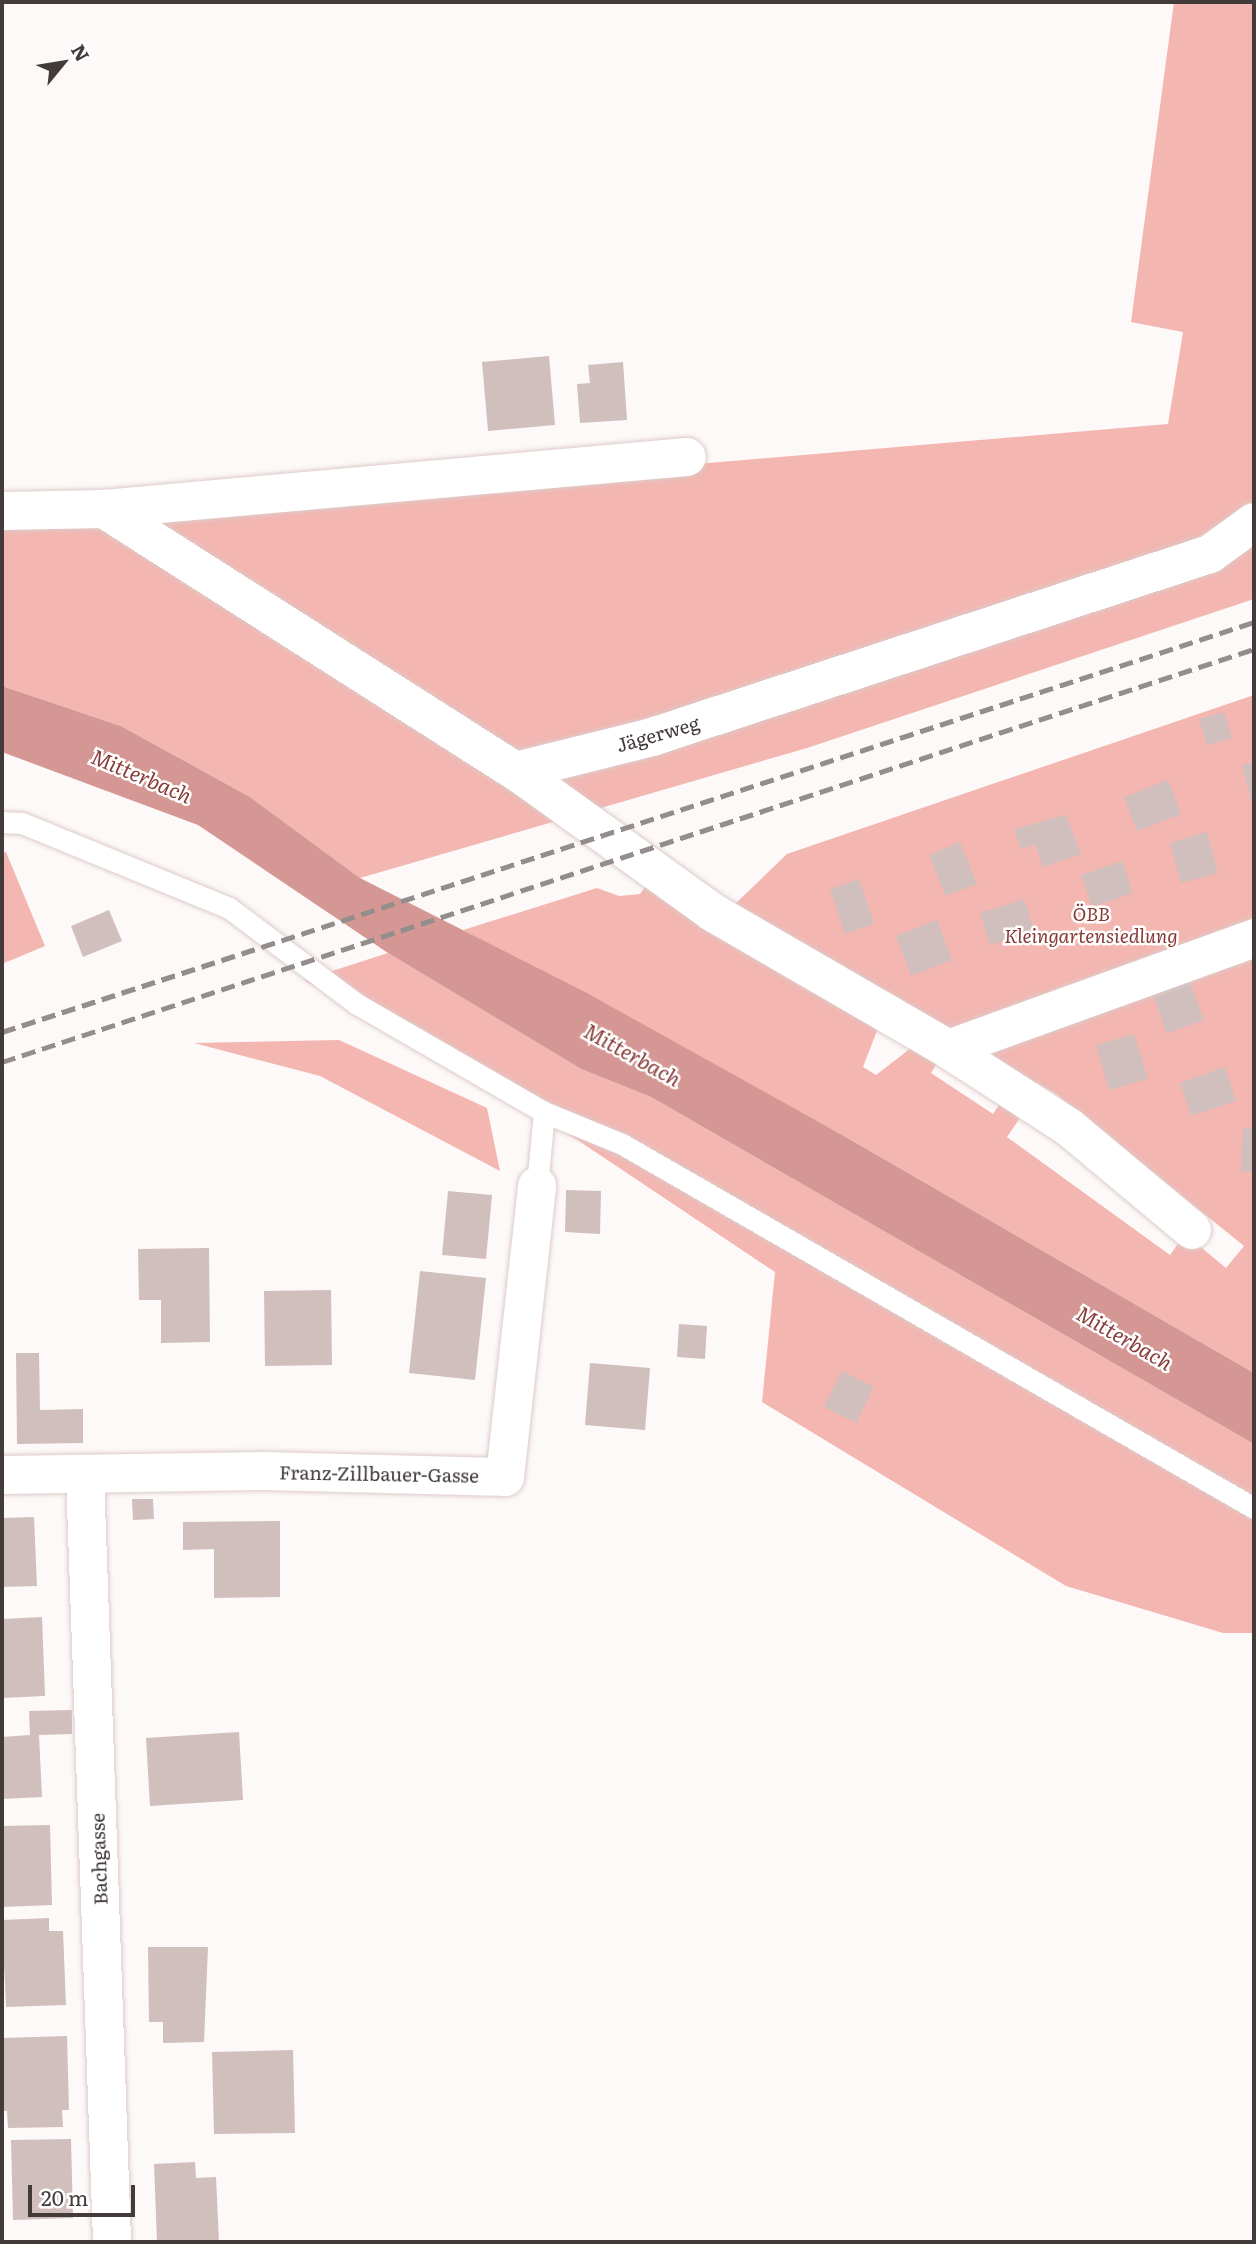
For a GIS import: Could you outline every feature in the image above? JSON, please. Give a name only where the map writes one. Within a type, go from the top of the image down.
[{"type":"street","points":[[2,511],[104,509],[687,457]]},
{"type":"street","points":[[104,509],[516,771],[712,912],[948,1049],[1070,1128],[1192,1230]]},
{"type":"street","name":"Jägerweg","points":[[516,771],[652,737],[1210,554],[1254,522]]},
{"type":"street","points":[[948,1049],[1254,938]]},
{"type":"street","name":"Franz-Zillbauer-Gasse","points":[[2,1475],[263,1471],[505,1477],[537,1186]]},
{"type":"street","name":"Bachgasse","points":[[85,1475],[112,2242]]},
{"type":"lane","points":[[2,822],[22,823],[229,908],[357,1004],[544,1112],[622,1144],[1254,1508]]},
{"type":"lane","points":[[537,1186],[544,1112]]},
{"type":"green space","points":[[1174,2],[1254,2],[1254,599],[807,748],[360,878],[250,797],[121,726],[2,686],[2,523],[1168,424],[1183,332],[1131,322]]},
{"type":"green space","name":"ÖBB Kleingartensiedlung","points":[[1254,695],[1254,1373],[844,1136],[463,930],[597,888],[619,896],[640,894],[650,880],[880,1023],[863,1067],[876,1075],[915,1045],[942,1055],[931,1073],[993,1114],[1005,1096],[1026,1109],[1007,1137],[1170,1255],[1185,1234],[1226,1268],[1244,1246],[1056,1094],[733,906],[787,854]]},
{"type":"green space","points":[[6,852],[45,946],[2,964],[2,853]]},
{"type":"green space","points":[[388,953],[581,1069],[651,1097],[1254,1444],[1254,1633],[1223,1633],[1066,1586],[762,1402],[775,1272],[576,1139],[304,980]]},
{"type":"green space","points":[[339,1040],[487,1108],[500,1171],[320,1076],[194,1043]]},
{"type":"water","name":"Mitterbach","points":[[2,686],[121,726],[250,797],[360,878],[585,992],[844,1136],[1254,1373],[1254,1444],[651,1097],[581,1069],[388,953],[198,825],[2,752]]},
{"type":"building","points":[[549,356],[555,425],[488,431],[482,362]]},
{"type":"building","points":[[623,362],[627,420],[580,423],[577,384],[590,383],[588,365]]},
{"type":"building","points":[[1224,712],[1232,738],[1207,745],[1199,719]]},
{"type":"building","points":[[1254,762],[1254,800],[1251,801],[1242,765]]},
{"type":"building","points":[[1168,780],[1181,814],[1137,831],[1124,797]]},
{"type":"building","points":[[1066,815],[1081,854],[1043,867],[1035,844],[1021,849],[1014,829]]},
{"type":"building","points":[[1207,832],[1218,873],[1181,883],[1170,843]]},
{"type":"building","points":[[960,842],[977,884],[946,896],[929,855]]},
{"type":"building","points":[[1122,861],[1133,893],[1092,907],[1081,875]]},
{"type":"building","points":[[859,879],[874,924],[845,934],[830,889]]},
{"type":"building","points":[[1024,899],[1034,930],[990,945],[980,913]]},
{"type":"building","points":[[109,910],[122,941],[83,957],[71,926]]},
{"type":"building","points":[[937,920],[952,960],[911,976],[896,936]]},
{"type":"building","points":[[1188,977],[1204,1020],[1167,1033],[1151,990]]},
{"type":"building","points":[[1134,1034],[1148,1079],[1109,1090],[1096,1045]]},
{"type":"building","points":[[1225,1067],[1236,1101],[1191,1116],[1180,1083]]},
{"type":"building","points":[[1243,1128],[1254,1129],[1254,1172],[1241,1171]]},
{"type":"building","points":[[566,1190],[601,1191],[600,1234],[565,1232]]},
{"type":"building","points":[[448,1191],[492,1195],[486,1259],[442,1255]]},
{"type":"building","points":[[209,1248],[210,1342],[161,1343],[161,1300],[139,1300],[138,1249]]},
{"type":"building","points":[[420,1271],[486,1278],[475,1380],[409,1373]]},
{"type":"building","points":[[331,1290],[332,1365],[265,1366],[264,1291]]},
{"type":"building","points":[[679,1324],[707,1326],[705,1359],[677,1357]]},
{"type":"building","points":[[16,1353],[39,1353],[40,1410],[83,1409],[83,1443],[17,1444]]},
{"type":"building","points":[[590,1363],[650,1368],[645,1430],[585,1425]]},
{"type":"building","points":[[842,1371],[874,1387],[856,1423],[824,1407]]},
{"type":"building","points":[[132,1499],[153,1499],[154,1519],[133,1520]]},
{"type":"building","points":[[34,1517],[37,1586],[2,1587],[2,1518]]},
{"type":"building","points":[[280,1521],[280,1597],[214,1598],[214,1549],[183,1550],[183,1522]]},
{"type":"building","points":[[42,1617],[45,1696],[2,1698],[2,1619]]},
{"type":"building","points":[[72,1710],[72,1734],[39,1735],[42,1797],[2,1799],[2,1737],[30,1735],[29,1711]]},
{"type":"building","points":[[239,1732],[243,1800],[150,1806],[146,1738]]},
{"type":"building","points":[[50,1825],[52,1905],[2,1907],[2,1826]]},
{"type":"building","points":[[49,1918],[49,1931],[63,1931],[66,2005],[6,2007],[2,1920]]},
{"type":"building","points":[[148,1947],[208,1947],[204,2042],[163,2043],[163,2022],[149,2022]]},
{"type":"building","points":[[67,2036],[69,2110],[62,2110],[63,2127],[8,2128],[7,2111],[2,2111],[2,2038]]},
{"type":"building","points":[[293,2050],[295,2133],[214,2134],[212,2052]]},
{"type":"building","points":[[71,2139],[73,2218],[13,2220],[11,2140]]},
{"type":"building","points":[[195,2162],[196,2178],[216,2177],[219,2242],[157,2242],[154,2164]]},
{"type":"railway","points":[[2,1032],[1254,622]]},
{"type":"railway","points":[[2,1062],[1254,649]]}]
